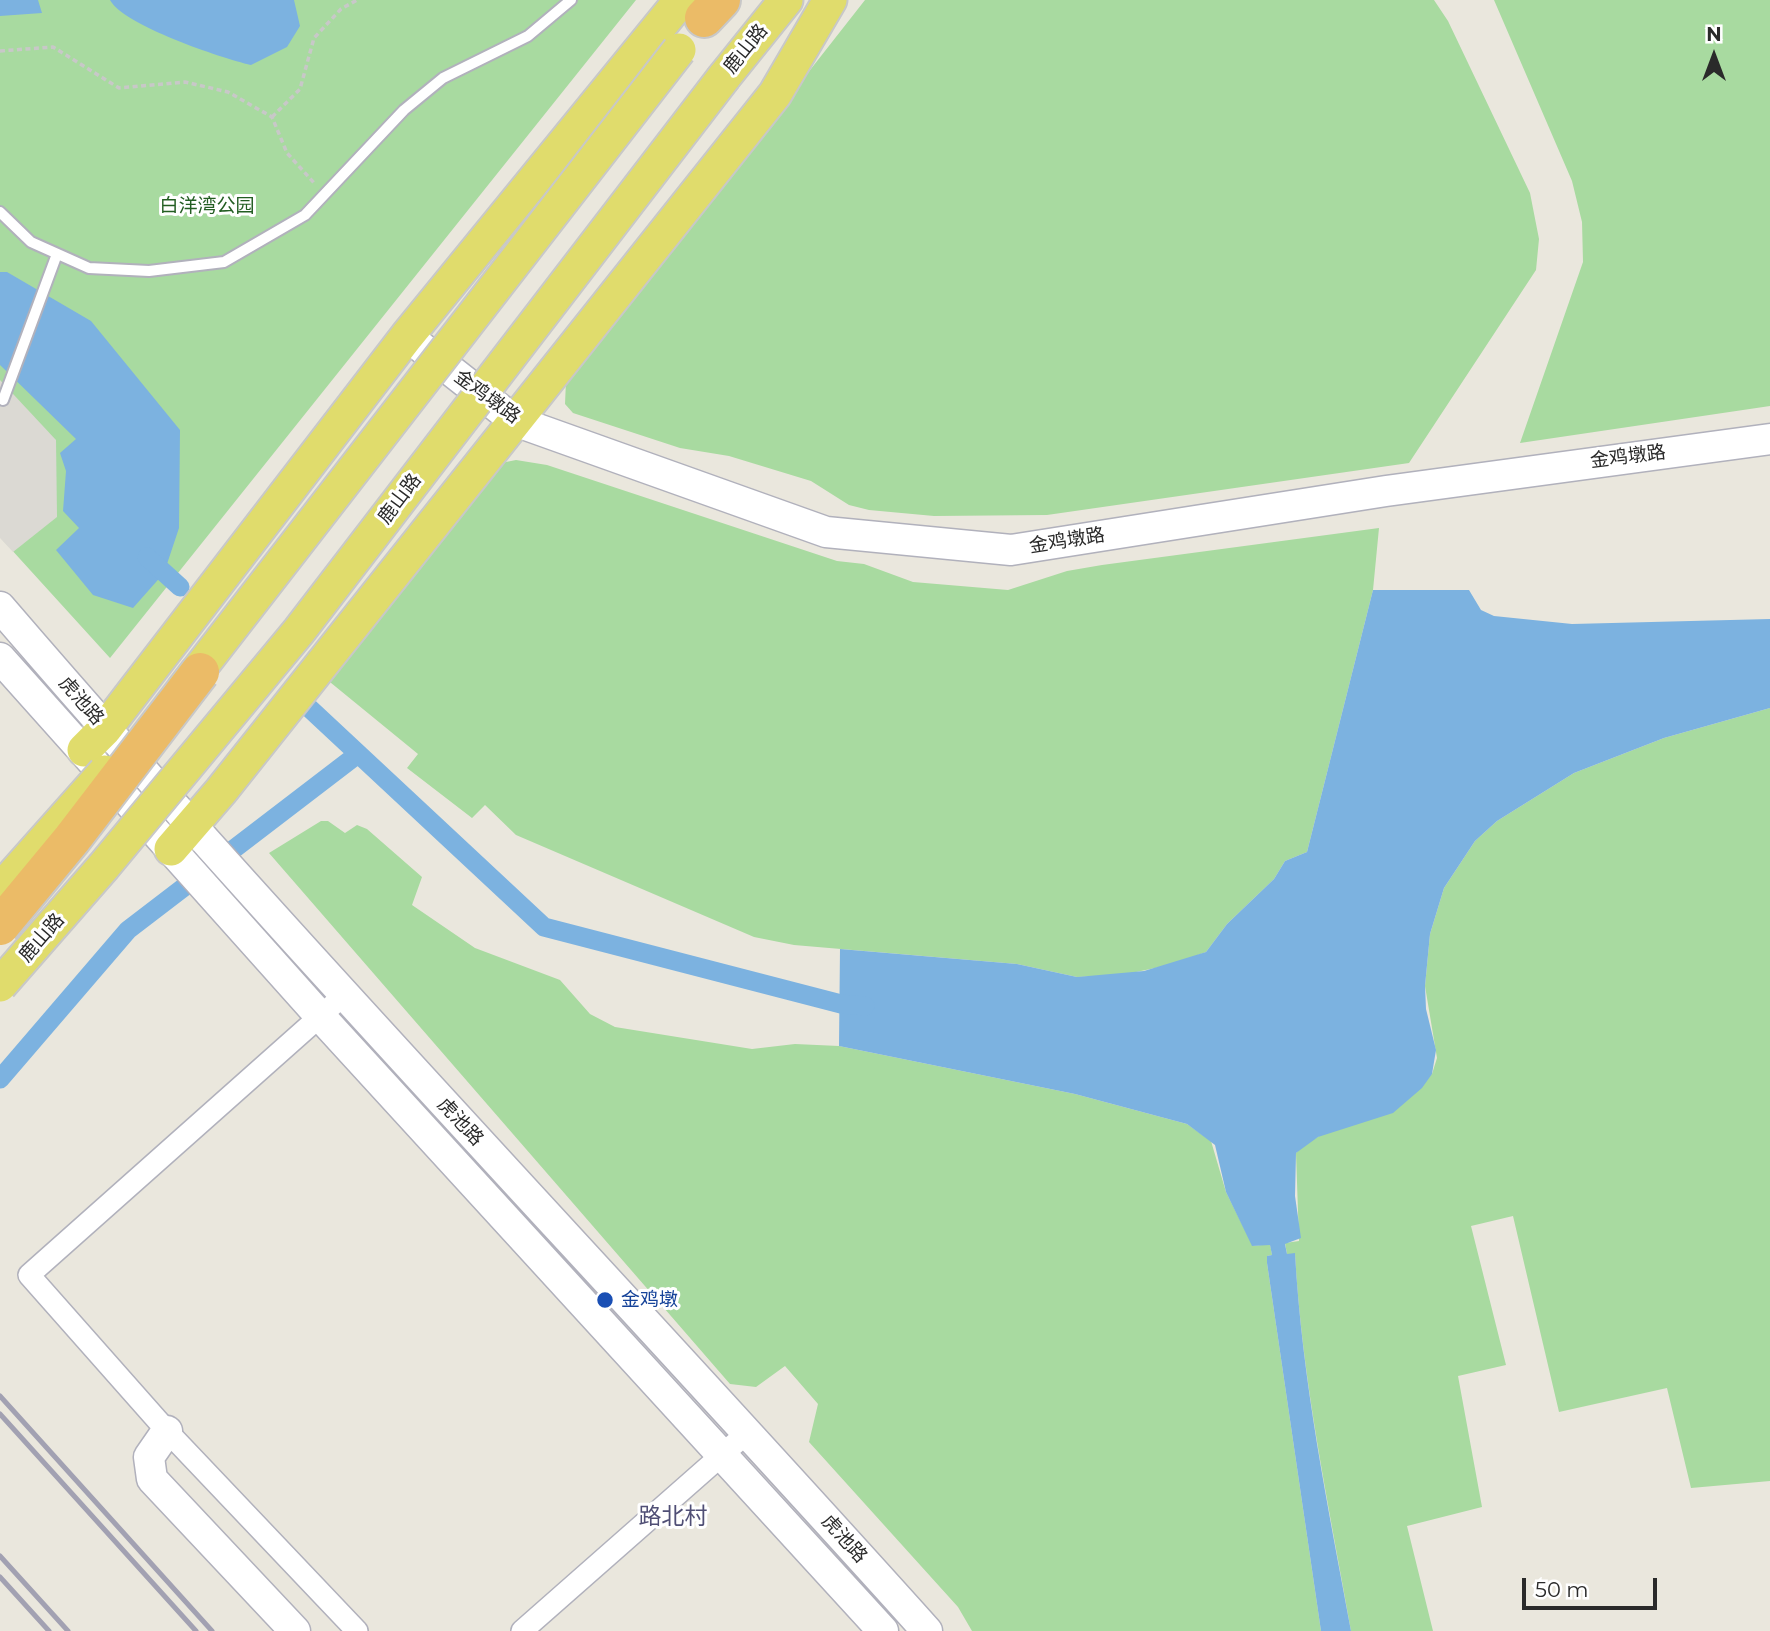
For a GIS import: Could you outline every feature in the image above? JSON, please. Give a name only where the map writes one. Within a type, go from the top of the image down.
[{"type":"highway","points":[[0,926],[72,839],[200,673]]},
{"type":"main road","name":"鹿山路","points":[[0,985],[104,866],[299,631],[723,77],[786,0]]},
{"type":"main road","points":[[189,847],[515,421],[775,94],[830,0]]},
{"type":"main road","points":[[0,890],[55,824],[200,673],[679,50],[706,5]]},
{"type":"main road","points":[[94,739],[407,336],[706,5]]},
{"type":"main road","name":"金鸡墩路","points":[[407,336],[515,421],[826,532],[1011,550],[1386,491],[1770,439]]},
{"type":"main road","name":"虎池路","points":[[0,607],[94,739],[189,847],[212,895],[883,1631]]},
{"type":"main road","name":"虎池路","points":[[0,658],[94,739]]},
{"type":"main road","name":"虎池路","points":[[189,847],[234,874],[748,1432],[927,1631]]},
{"type":"main road","points":[[167,1431],[149,1457],[152,1479],[295,1631]]},
{"type":"street","points":[[344,995],[29,1275],[167,1431],[357,1631]]},
{"type":"street","points":[[522,1631],[748,1432]]},
{"type":"lane","points":[[0,212],[31,242],[89,268],[149,271],[224,262],[304,215],[404,110],[443,78],[528,36],[571,0]]},
{"type":"lane","points":[[3,400],[57,254]]},
{"type":"path","points":[[272,117],[300,89],[314,38],[341,9],[357,0]]},
{"type":"path","points":[[0,51],[53,47],[119,88],[185,82],[228,92],[272,117],[287,153],[325,195]]},
{"type":"green space","name":"白洋湾公园","points":[[0,0],[636,0],[110,658],[0,537]]},
{"type":"green space","points":[[865,0],[1434,0],[1448,21],[1530,193],[1539,239],[1536,270],[1409,463],[1047,515],[934,516],[869,510],[849,505],[811,481],[729,456],[680,448],[573,413],[565,404],[566,381]]},
{"type":"green space","points":[[1494,0],[1770,0],[1770,406],[1520,443],[1583,262],[1582,222],[1572,181]]},
{"type":"green space","points":[[516,460],[547,465],[837,561],[864,564],[913,582],[1008,590],[1067,571],[1102,565],[1379,528],[1373,590],[1307,852],[1285,861],[1274,879],[1227,924],[1206,952],[1174,964],[1122,975],[1077,977],[1017,964],[794,945],[754,937],[516,835],[485,805],[472,818],[407,768],[418,754],[325,678],[501,463]]},
{"type":"green space","points":[[1770,708],[1770,1481],[1691,1488],[1667,1388],[1559,1412],[1513,1216],[1471,1226],[1506,1365],[1458,1376],[1482,1507],[1407,1526],[1433,1631],[1351,1631],[1310,1396],[1295,1254],[1287,1254],[1285,1243],[1299,1241],[1296,1153],[1303,1145],[1432,1074],[1437,1058],[1425,986],[1430,934],[1444,888],[1475,841],[1497,821],[1574,773],[1664,738]]},
{"type":"green space","points":[[321,821],[328,821],[345,833],[357,825],[367,829],[422,877],[412,905],[475,948],[560,980],[590,1014],[615,1027],[752,1049],[795,1044],[839,1046],[1075,1094],[1187,1124],[1211,1141],[1226,1192],[1253,1246],[1270,1244],[1272,1255],[1267,1256],[1267,1263],[1321,1631],[972,1631],[958,1607],[809,1442],[818,1404],[785,1366],[756,1387],[730,1384],[269,853]]},
{"type":"shaded area","points":[[0,380],[56,440],[57,517],[13,552],[0,538]]},
{"type":"water","points":[[0,0],[38,0],[42,13],[0,16]]},
{"type":"water","points":[[110,0],[294,0],[300,26],[287,47],[251,65],[152,30],[119,10]]},
{"type":"water","points":[[0,272],[7,272],[91,321],[180,430],[179,528],[164,573],[133,608],[93,595],[56,550],[79,528],[63,511],[66,471],[60,453],[76,439],[0,365]]},
{"type":"water","points":[[1373,590],[1469,590],[1481,610],[1494,616],[1572,624],[1770,619],[1770,708],[1664,738],[1574,773],[1497,821],[1475,841],[1444,888],[1430,934],[1425,986],[1426,1009],[1436,1050],[1432,1074],[1422,1088],[1393,1113],[1318,1137],[1296,1153],[1295,1196],[1301,1238],[1285,1244],[1287,1254],[1295,1253],[1310,1396],[1351,1631],[1321,1631],[1267,1263],[1267,1256],[1272,1255],[1270,1245],[1252,1246],[1226,1192],[1215,1145],[1187,1124],[1075,1094],[839,1046],[840,949],[1017,964],[1077,977],[1144,971],[1206,952],[1227,924],[1274,879],[1285,861],[1307,852]]},
{"type":"waterway","points":[[147,557],[180,587]]},
{"type":"waterway","points":[[306,705],[544,927],[841,1004],[865,1006]]},
{"type":"waterway","points":[[0,1079],[128,930],[358,754]]},
{"type":"railway","points":[[0,1396],[212,1631]]},
{"type":"railway","points":[[0,1414],[196,1631]]},
{"type":"railway","points":[[0,1556],[68,1631]]},
{"type":"railway","points":[[0,1577],[49,1631]]},
{"type":"place","name":"金鸡墩","points":[[605,1300]]},
{"type":"district","name":"路北村","points":[[673,1517]]}]
